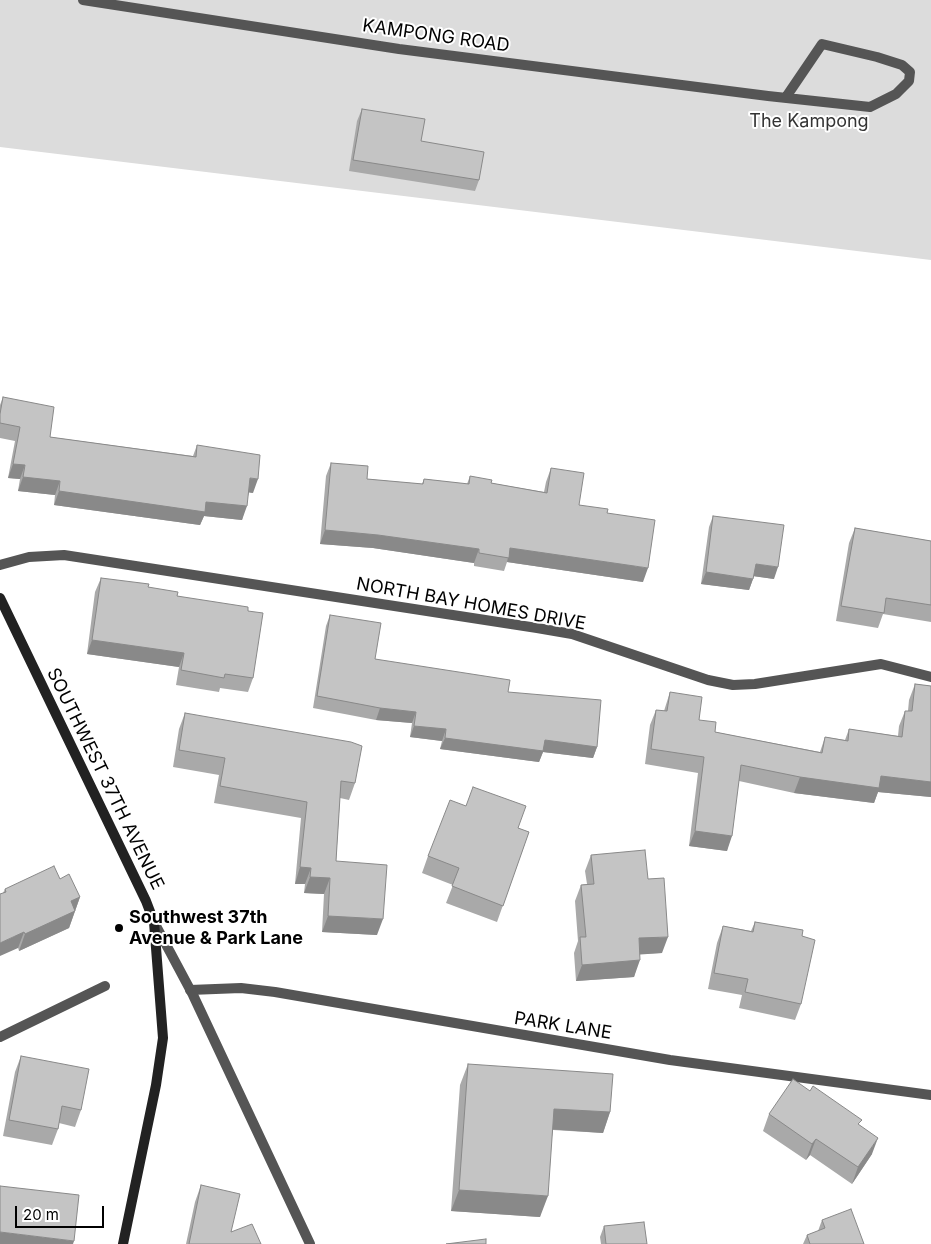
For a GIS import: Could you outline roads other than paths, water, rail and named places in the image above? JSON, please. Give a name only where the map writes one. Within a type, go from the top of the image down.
[{"type":"main road","name":"SOUTHWEST 37TH AVENUE","points":[[0,598],[142,892],[154,922]]},
{"type":"main road","points":[[123,1244],[156,1085],[163,1038],[154,922]]},
{"type":"street","name":"KAMPONG ROAD","points":[[83,0],[399,49],[786,97],[870,107],[896,94],[909,81],[910,72],[902,65],[822,44],[786,97]]},
{"type":"street","name":"NORTH BAY HOMES DRIVE","points":[[0,564],[45,555],[64,555],[537,628],[572,634],[708,680],[733,685],[755,684],[881,664],[931,677]]},
{"type":"street","name":"SOUTHWEST 37TH AVENUE","points":[[154,922],[190,990],[310,1244]]},
{"type":"street","points":[[0,1038],[105,986]]},
{"type":"street","name":"PARK LANE","points":[[190,990],[241,988],[275,992],[341,1006],[670,1060],[931,1095]]},
{"type":"place","name":"Southwest 37th Avenue & Park Lane","points":[[119,928]]},
{"type":"park label","name":"The Kampong","points":[[809,122]]}]
